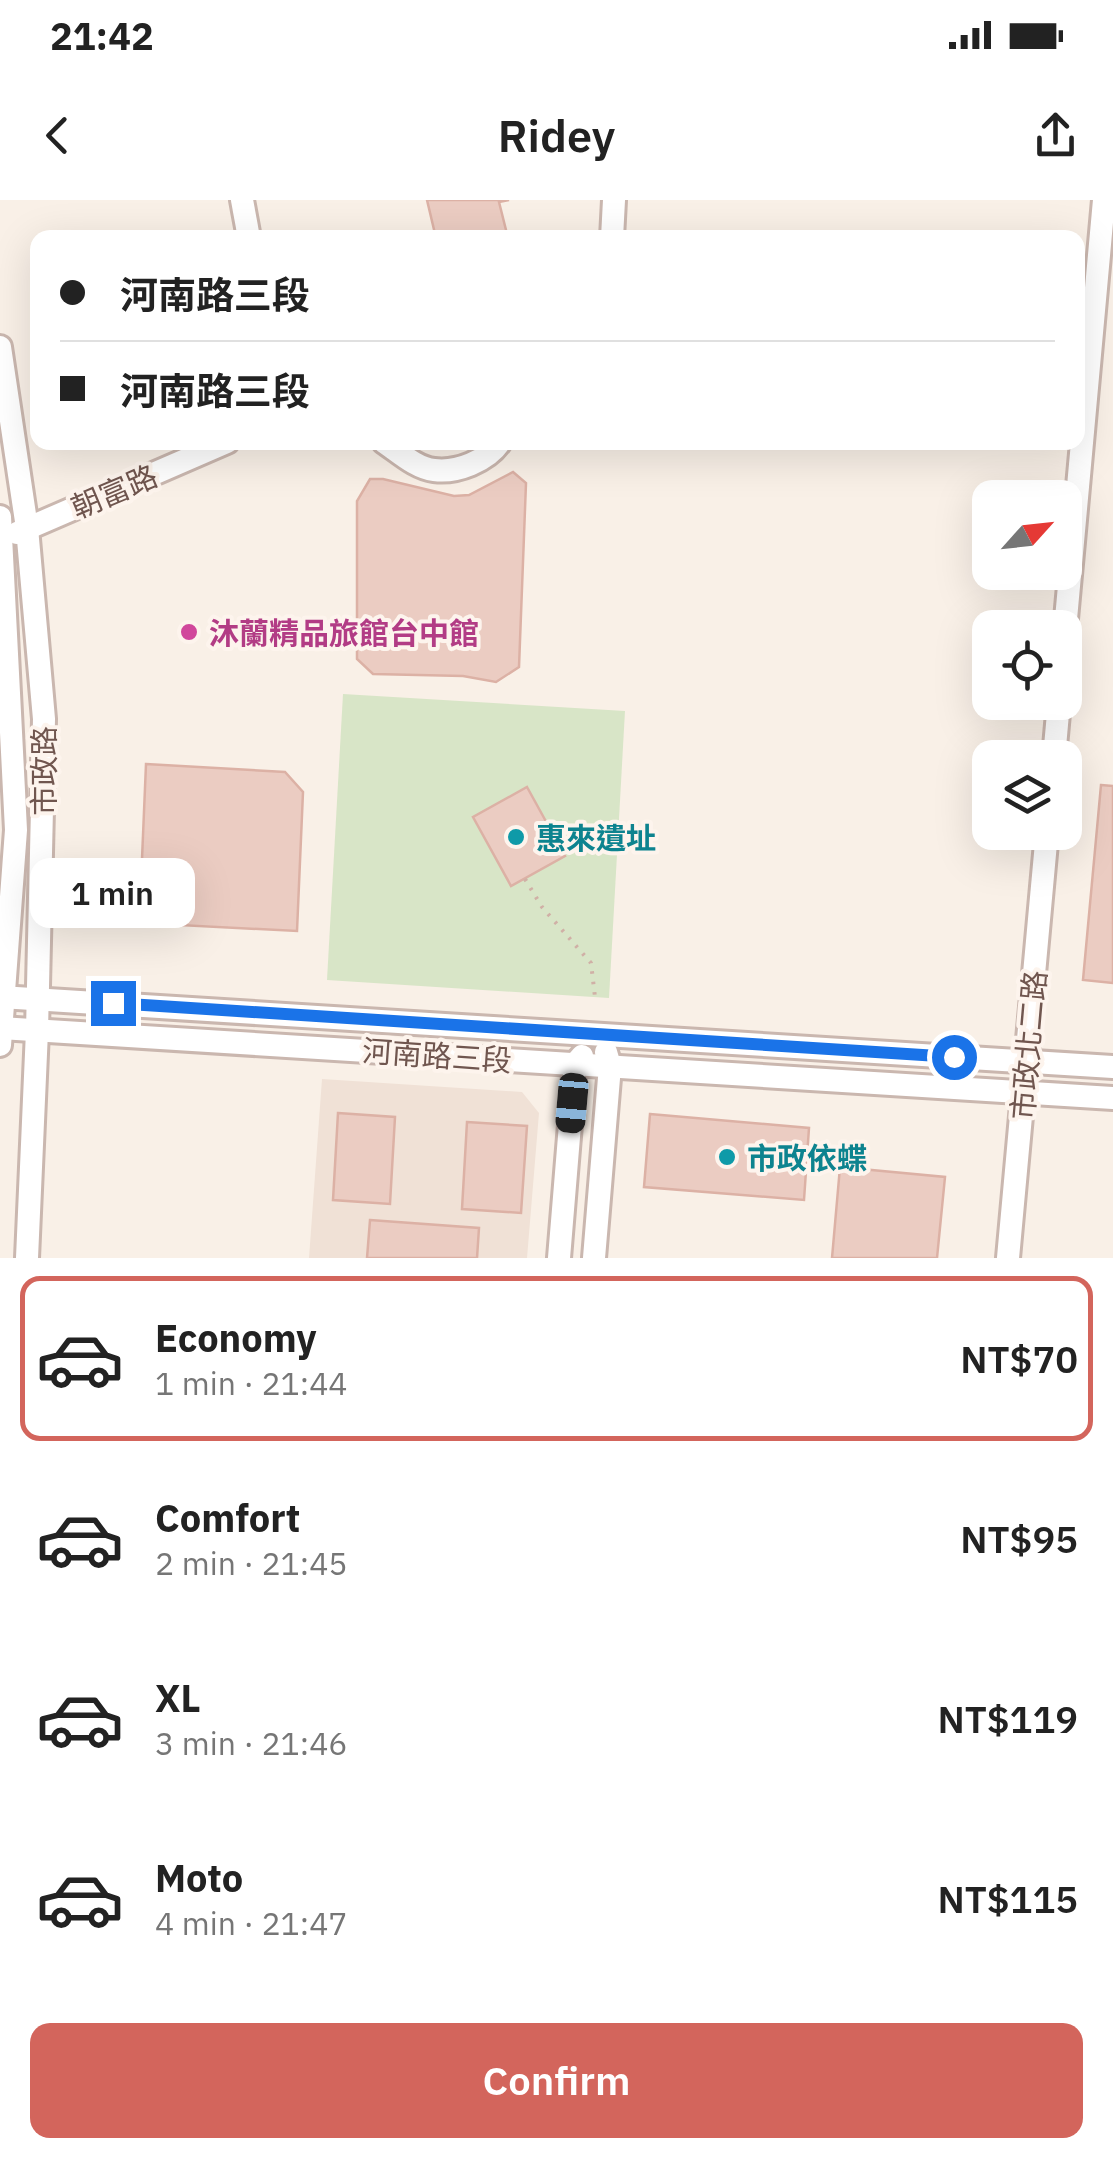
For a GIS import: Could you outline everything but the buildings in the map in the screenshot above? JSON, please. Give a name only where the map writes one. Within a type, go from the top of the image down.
[{"type":"street","points":[[242,200],[248,230]]},
{"type":"street","points":[[612,230],[614,200]]},
{"type":"street","points":[[1085,350],[1104,200]]},
{"type":"street","name":"市政路","points":[[0,347],[27,528],[44,719],[38,1030],[27,1258]]},
{"type":"street","points":[[1085,366],[1113,368]]},
{"type":"street","name":"朝富路","points":[[1,532],[27,528],[209,450]]},
{"type":"street","points":[[395,450],[411,462],[434,470],[469,466],[495,450]]},
{"type":"street","points":[[1066,610],[1077,450]]},
{"type":"street","name":"市政路","points":[[0,1045],[16,830],[1,532]]},
{"type":"street","name":"市政北二路","points":[[1008,1258],[1045,850]]},
{"type":"street","name":"河南路三段","points":[[2,997],[1113,1067]]},
{"type":"street","name":"河南路三段","points":[[0,1028],[1113,1098]]},
{"type":"street","points":[[558,1258],[575,1064],[601,1034]]},
{"type":"street","points":[[594,1258],[610,1066],[601,1034]]},
{"type":"path","points":[[524,879],[591,963],[595,997]]},
{"type":"shaded area","points":[[322,1079],[522,1092],[539,1113],[527,1258],[309,1258]]},
{"type":"green space","points":[[343,694],[625,711],[609,998],[327,980]]},
{"type":"place","name":"沐蘭精品旅館台中館","points":[[189,632]]},
{"type":"place","name":"惠來遺址","points":[[516,837]]},
{"type":"place","name":"市政依蝶","points":[[727,1157]]},
{"type":"route","points":[[113,1003],[954,1057]]}]
